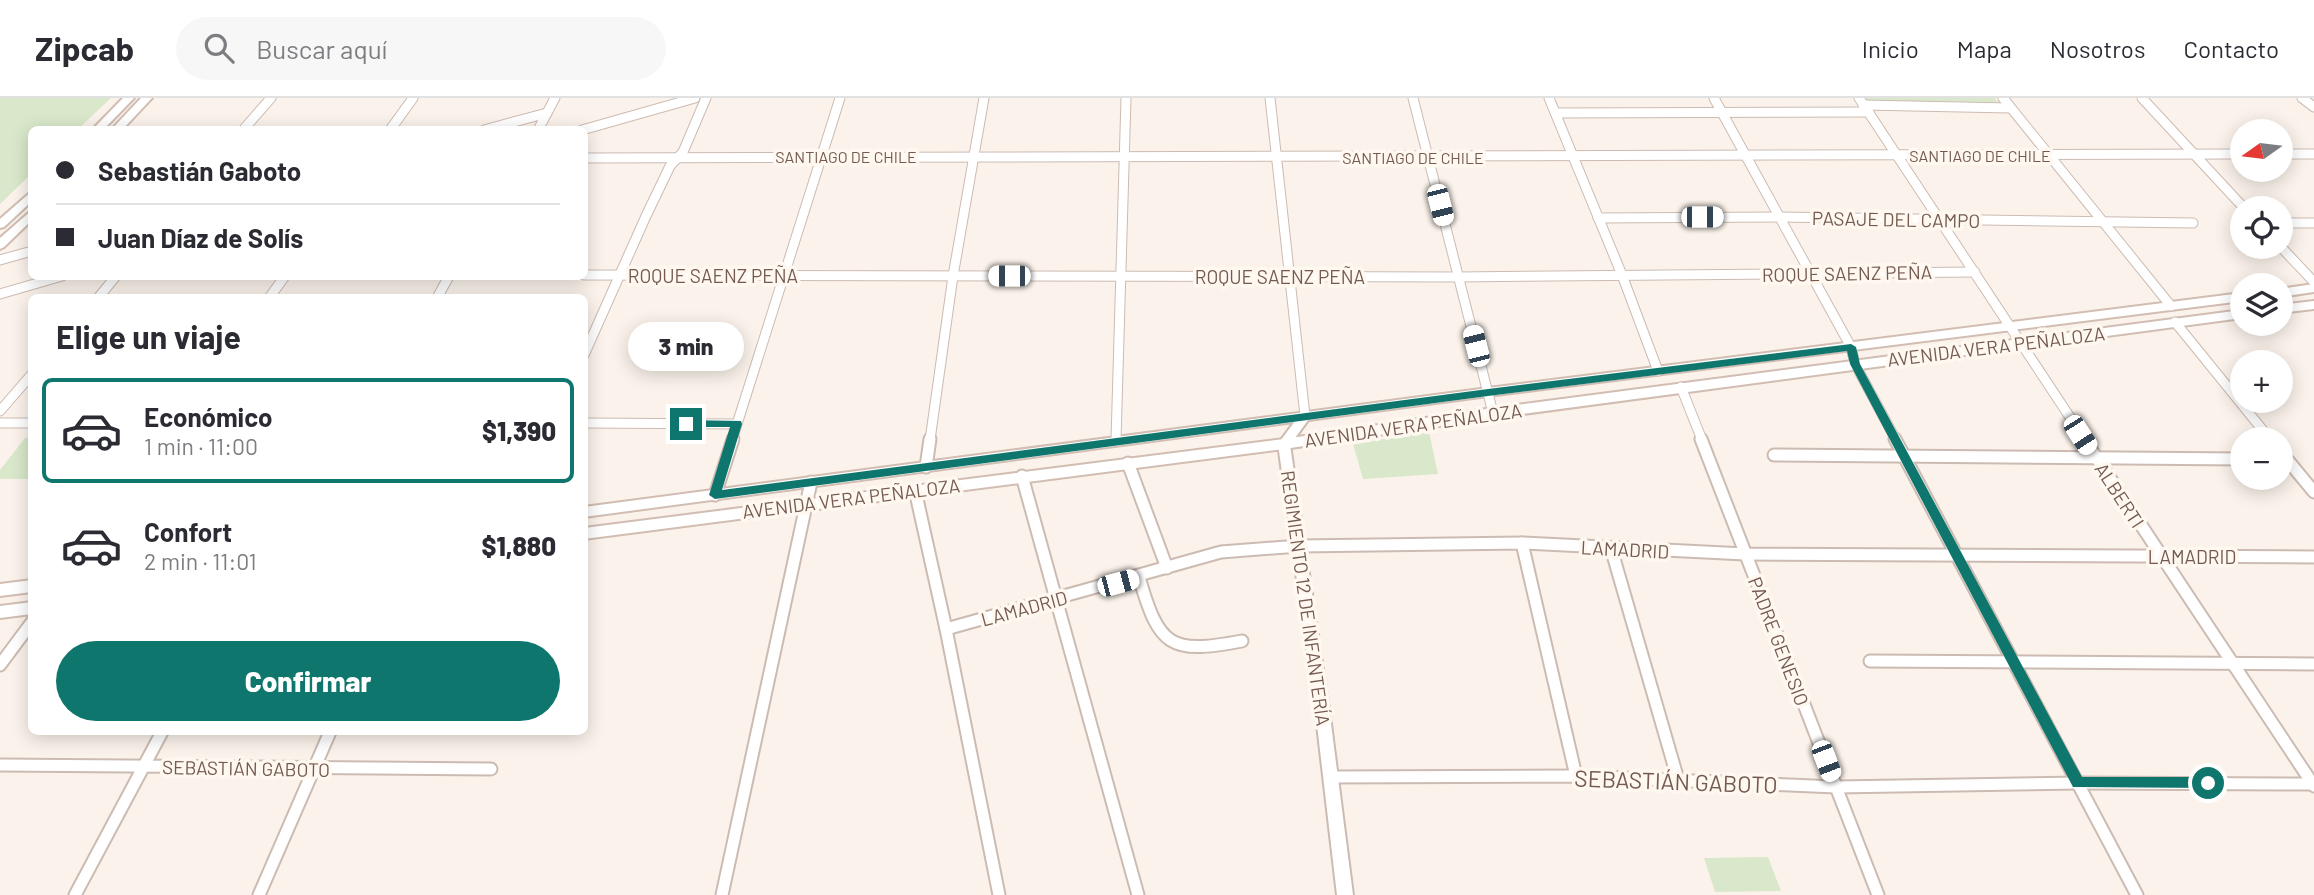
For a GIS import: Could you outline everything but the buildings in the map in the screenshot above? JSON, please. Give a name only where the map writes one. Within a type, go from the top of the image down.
[{"type":"main road","points":[[101,126],[129,98]]},
{"type":"main road","points":[[120,126],[147,98]]},
{"type":"main road","points":[[0,225],[28,198]]},
{"type":"main road","points":[[0,245],[28,218]]},
{"type":"main road","points":[[2293,291],[2314,288]]},
{"type":"main road","name":"AVENIDA VERA PEÑALOZA","points":[[588,511],[1488,392],[2230,299]]},
{"type":"main road","points":[[2293,307],[2314,305]]},
{"type":"main road","name":"AVENIDA VERA PEÑALOZA","points":[[588,533],[1284,444],[1681,387],[2230,316]]},
{"type":"main road","points":[[0,590],[28,586]]},
{"type":"main road","points":[[0,612],[28,608]]},
{"type":"street","points":[[246,126],[271,98]]},
{"type":"street","points":[[393,126],[413,98]]},
{"type":"street","points":[[540,126],[555,98]]},
{"type":"street","points":[[588,128],[695,98]]},
{"type":"street","points":[[588,346],[618,275],[670,166],[683,152],[706,98]]},
{"type":"street","points":[[715,495],[840,98]]},
{"type":"street","points":[[926,467],[953,276],[984,98]]},
{"type":"street","points":[[1116,441],[1126,98]]},
{"type":"street","points":[[1270,98],[1305,416]]},
{"type":"street","points":[[1413,98],[1493,413]]},
{"type":"street","points":[[1549,98],[1622,275],[1658,371]]},
{"type":"street","points":[[1714,98],[1851,347],[1855,364],[2137,895]]},
{"type":"street","points":[[2003,98],[2171,306]]},
{"type":"street","points":[[2142,98],[2232,196]]},
{"type":"street","points":[[2302,98],[2314,107]]},
{"type":"street","points":[[1556,113],[1721,112],[1863,105],[2010,108]]},
{"type":"street","name":"ALBERTI","points":[[1863,105],[2012,327],[2020,344],[2231,664],[2314,785]]},
{"type":"street","points":[[499,126],[547,113]]},
{"type":"street","name":"SANTIAGO DE CHILE","points":[[588,158],[2230,155]]},
{"type":"street","points":[[2293,155],[2314,155]]},
{"type":"street","name":"PASAJE DEL CAMPO","points":[[1598,218],[1779,217],[2193,223]]},
{"type":"street","points":[[2293,223],[2314,223]]},
{"type":"street","points":[[0,260],[28,252]]},
{"type":"street","points":[[2292,259],[2314,282]]},
{"type":"street","name":"ROQUE SAENZ PEÑA","points":[[588,275],[1458,277],[1975,272]]},
{"type":"street","points":[[0,294],[48,280]]},
{"type":"street","points":[[101,294],[113,280]]},
{"type":"street","points":[[2175,323],[2260,427]]},
{"type":"street","points":[[0,411],[28,379]]},
{"type":"street","name":"PADRE GENESIO","points":[[1681,387],[1878,895]]},
{"type":"street","name":"REGIMIENTO 12 DE INFANTERÍA","points":[[1305,416],[1284,444],[1345,895]]},
{"type":"street","points":[[0,423],[28,423]]},
{"type":"street","points":[[588,424],[737,424]]},
{"type":"street","points":[[1774,455],[2230,460]]},
{"type":"street","points":[[1128,463],[1167,568]]},
{"type":"street","points":[[2293,468],[2314,492]]},
{"type":"street","points":[[1022,476],[1138,895]]},
{"type":"street","points":[[722,895],[811,482]]},
{"type":"street","points":[[915,490],[946,629],[999,895]]},
{"type":"street","points":[[1522,543],[1576,776]]},
{"type":"street","name":"LAMADRID","points":[[946,629],[1221,552],[1299,546],[1522,543],[1745,554],[2314,557]]},
{"type":"street","points":[[1611,548],[1679,783]]},
{"type":"street","points":[[1139,577],[1156,628],[1173,642],[1194,649],[1242,641]]},
{"type":"street","points":[[0,665],[28,626]]},
{"type":"street","points":[[1870,661],[2314,664]]},
{"type":"street","points":[[75,895],[160,735]]},
{"type":"street","points":[[259,895],[329,735]]},
{"type":"street","name":"SEBASTIÁN GABOTO","points":[[0,765],[491,769]]},
{"type":"street","name":"SEBASTIÁN GABOTO","points":[[1331,777],[1576,776],[1679,783],[1836,787],[2078,783],[2314,785]]},
{"type":"green space","points":[[0,98],[111,98],[81,126],[28,126],[28,177],[0,204]]},
{"type":"green space","points":[[1865,98],[1995,98],[1998,102],[1867,101]]},
{"type":"green space","points":[[1429,432],[1438,474],[1363,479],[1353,444]]},
{"type":"green space","points":[[28,438],[28,479],[0,479],[0,470]]},
{"type":"green space","points":[[1768,857],[1781,891],[1715,892],[1704,858]]},
{"type":"route","points":[[686,424],[737,424],[715,495],[1488,392],[1851,347],[1855,364],[2078,783],[2208,783]]}]
